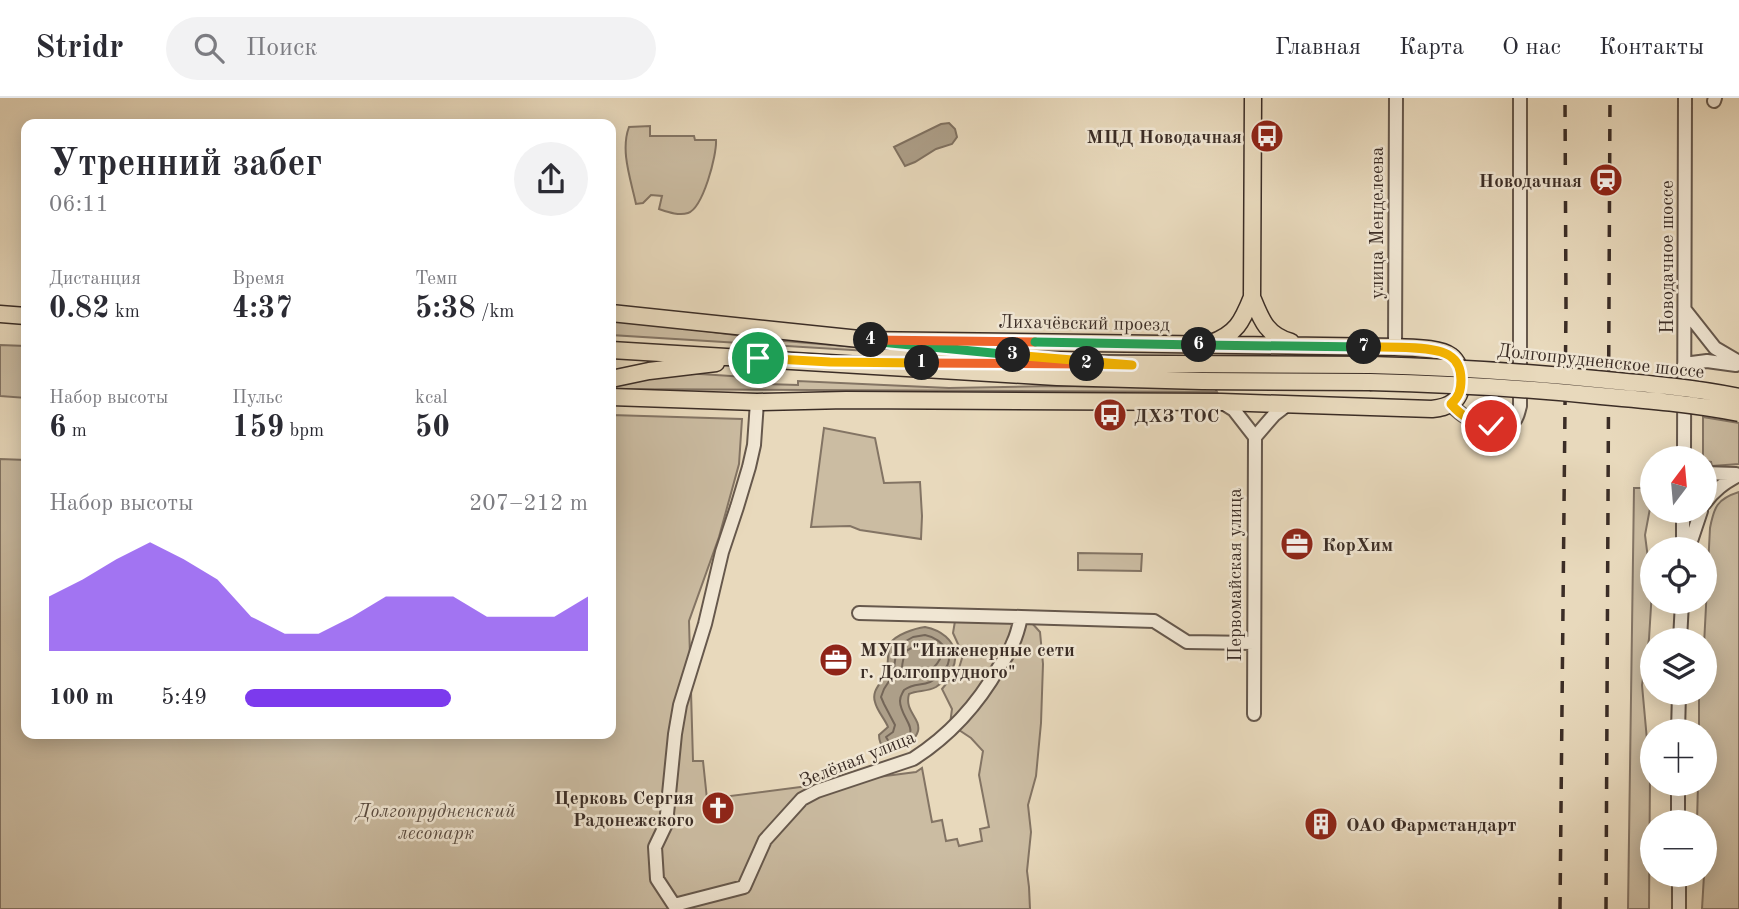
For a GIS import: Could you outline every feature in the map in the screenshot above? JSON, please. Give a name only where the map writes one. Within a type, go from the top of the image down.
[{"type":"main road","points":[[1205,345],[1221,339],[1238,327],[1252,297],[1253,98]]},
{"type":"main road","points":[[616,397],[757,402],[1221,402],[1432,409],[1456,400],[1460,391],[1461,373],[1458,364],[1450,355],[1436,350],[1307,345],[1286,341],[1267,328],[1252,297]]},
{"type":"main road","points":[[0,314],[21,316]]},
{"type":"main road","name":"Лихачёвский проезд","points":[[616,314],[1201,373]]},
{"type":"main road","name":"Лихачёвский проезд","points":[[860,340],[1307,345]]},
{"type":"main road","name":"Лихачёвский проезд","points":[[616,350],[992,374],[1201,373]]},
{"type":"main road","points":[[616,378],[649,370],[758,358]]},
{"type":"main road","name":"Лихачёвский проезд","points":[[830,362],[1132,365]]},
{"type":"main road","name":"Долгопрудненское шоссе","points":[[1370,374],[1426,367],[1547,374],[1739,397]]},
{"type":"main road","points":[[1201,373],[1370,374]]},
{"type":"main road","name":"Долгопрудненское шоссе","points":[[1370,374],[1425,383],[1647,400],[1739,413]]},
{"type":"street","name":"улица Менделеева","points":[[1395,98],[1395,347]]},
{"type":"street","points":[[1451,404],[1465,418],[1491,426],[1512,423],[1517,418],[1520,406],[1520,98]]},
{"type":"street","name":"Новодачное шоссе","points":[[1684,446],[1685,98]]},
{"type":"street","points":[[1685,310],[1715,348],[1739,364]]},
{"type":"street","points":[[1684,364],[1707,361],[1739,364]]},
{"type":"street","name":"Зелёная улица","points":[[757,402],[754,445],[749,467],[722,552],[705,624],[680,705],[666,824],[655,847],[657,879],[674,905],[744,887],[765,840],[802,799],[817,791],[913,759],[927,751],[954,727],[994,676],[1013,644],[1021,617]]},
{"type":"street","points":[[1221,402],[1234,410],[1255,437],[1274,415],[1287,405]]},
{"type":"street","name":"Первомайская улица","points":[[1254,713],[1255,437]]},
{"type":"street","points":[[1717,474],[1739,475]]},
{"type":"street","points":[[1717,488],[1739,475]]},
{"type":"street","points":[[859,613],[1154,621],[1187,642],[1254,643]]},
{"type":"street","points":[[1679,887],[1679,909]]},
{"type":"green space","points":[[650,126],[650,136],[694,136],[695,140],[716,140],[712,168],[704,192],[694,209],[688,213],[677,214],[659,209],[662,196],[651,195],[643,203],[636,204],[627,166],[627,136],[629,127]]},
{"type":"green space","points":[[616,319],[772,340],[869,348],[868,351],[616,335]]},
{"type":"green space","points":[[0,345],[21,346],[21,398],[0,396]]},
{"type":"green space","points":[[685,373],[764,379],[765,384],[798,385],[798,381],[949,388],[1215,388],[1217,392],[616,389],[616,384]]},
{"type":"green space","name":"Долгопрудненский лесопарк","points":[[616,415],[742,419],[739,464],[719,537],[689,621],[693,761],[703,761],[707,799],[916,772],[922,768],[932,822],[942,820],[946,841],[957,839],[959,846],[982,841],[980,829],[989,827],[979,775],[983,751],[971,738],[950,724],[952,709],[942,689],[959,668],[963,655],[953,633],[955,621],[1031,622],[1040,632],[1043,664],[1036,776],[1028,805],[1031,832],[1027,871],[1030,909],[0,909],[0,459],[21,460],[21,739],[616,739]]},
{"type":"green space","points":[[1703,417],[1739,423],[1739,464],[1717,466],[1717,446],[1703,446]]},
{"type":"green space","points":[[824,428],[875,438],[884,483],[920,482],[921,539],[860,530],[850,526],[811,527]]},
{"type":"green space","points":[[1634,488],[1640,488],[1640,523],[1647,523],[1645,537],[1640,537],[1640,614],[1651,614],[1650,628],[1640,628],[1640,705],[1644,705],[1645,719],[1640,719],[1640,796],[1650,796],[1650,810],[1640,810],[1640,887],[1649,887],[1649,909],[1628,909]]},
{"type":"green space","points":[[1739,492],[1739,909],[1702,909],[1703,887],[1717,887],[1717,810],[1697,810],[1698,796],[1717,796],[1717,719],[1699,719],[1699,705],[1717,705],[1717,628],[1705,628],[1706,614],[1717,614],[1717,537],[1710,537],[1710,528],[1711,523],[1717,523],[1717,507],[1726,498]]},
{"type":"green space","points":[[1078,553],[1142,554],[1141,571],[1078,570]]},
{"type":"water","points":[[949,123],[955,129],[957,137],[952,144],[936,149],[905,166],[894,147],[941,124]]},
{"type":"water","points":[[925,627],[946,637],[955,652],[955,661],[946,679],[936,687],[909,694],[909,705],[918,726],[915,737],[897,749],[885,748],[879,735],[888,727],[874,697],[885,676],[889,647],[892,641],[906,632]]},
{"type":"railway","points":[[1560,909],[1566,307],[1565,98]]},
{"type":"railway","points":[[1606,909],[1610,98]]},
{"type":"place","name":"МЦД Новодачная","points":[[1267,136]]},
{"type":"place","name":"Новодачная","points":[[1606,180]]},
{"type":"place","name":"ДХЗ ТОС","points":[[1110,415]]},
{"type":"place","name":"КорХим","points":[[1297,544]]},
{"type":"place","name":"МУП \"Инженерные сети г. Долгопрудного\"","points":[[836,660]]},
{"type":"place","name":"Церковь Сергия Радонежского","points":[[718,808]]},
{"type":"place","name":"ОАО Фармстандарт","points":[[1321,824]]},
{"type":"route","points":[[758,358],[830,362],[1132,365],[860,340],[1307,345],[1436,350],[1450,355],[1458,364],[1461,373],[1460,391],[1451,404],[1465,418],[1491,426]]}]
